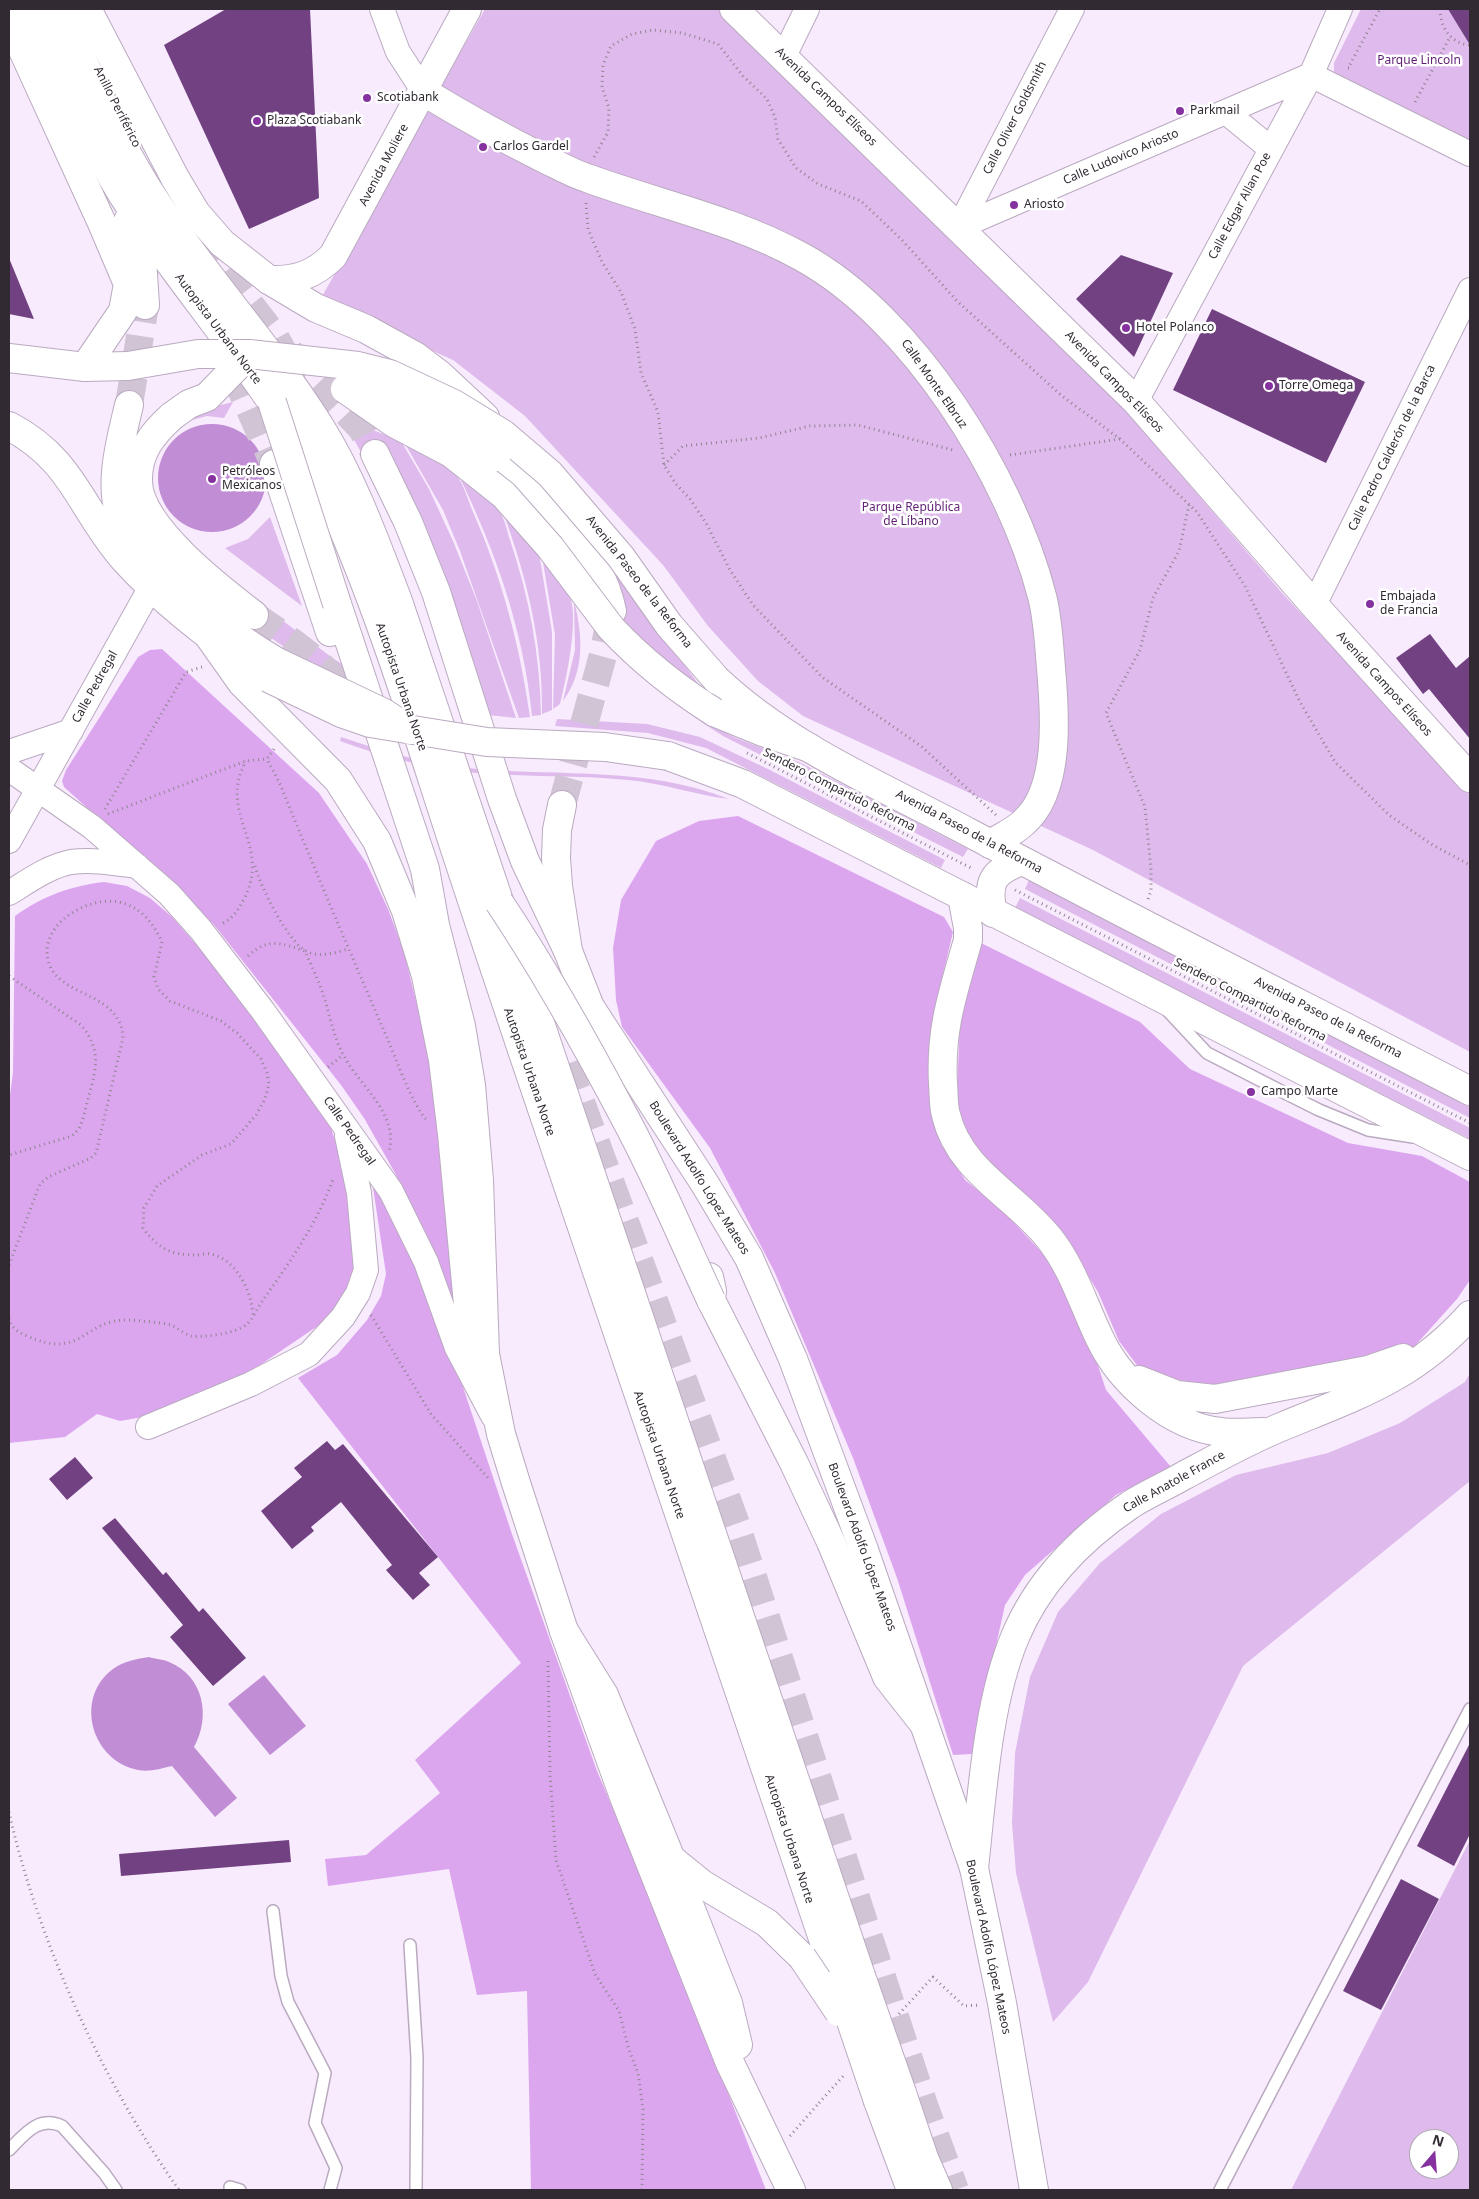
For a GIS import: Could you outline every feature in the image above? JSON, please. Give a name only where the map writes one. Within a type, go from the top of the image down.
[{"type":"main road","points":[[20,9],[39,50]]},
{"type":"main road","name":"Autopista Urbana Norte","points":[[32,9],[112,177],[185,286],[272,402],[319,477],[356,560],[400,679],[522,1049],[856,2037],[901,2168],[911,2190]]},
{"type":"main road","name":"Autopista Urbana Norte","points":[[60,9],[102,102],[143,182],[195,258],[290,382],[315,419],[358,500],[398,601],[834,1895],[924,2158],[938,2190]]},
{"type":"main road","name":"Anillo Periférico","points":[[70,9],[129,134],[171,202]]},
{"type":"main road","points":[[87,9],[137,108],[196,213],[222,243],[268,280],[316,308],[366,328],[415,356],[446,380],[586,552],[608,592],[612,611]]},
{"type":"main road","name":"Avenida Moliere","points":[[268,280],[284,280],[306,276],[333,256],[424,92],[467,9]]},
{"type":"main road","name":"Avenida Campos Elíseos","points":[[734,9],[1136,401],[1314,605],[1470,778]]},
{"type":"main road","points":[[9,20],[128,284],[123,311],[85,367]]},
{"type":"main road","name":"Calle Monte Elbruz","points":[[424,92],[493,133],[583,177],[750,233],[803,257],[827,272],[876,310],[898,333],[944,395],[984,459],[1012,512],[1033,564],[1043,600],[1052,676],[1053,739],[1046,783],[1041,800],[1033,813],[1002,837]]},
{"type":"main road","points":[[112,177],[142,259],[145,305]]},
{"type":"main road","name":"Avenida Paseo de la Reforma","points":[[9,358],[85,367],[128,366],[198,354],[250,354],[296,361],[358,366],[390,374],[454,404],[499,446],[544,468],[572,498],[621,557],[669,625],[718,680],[752,710],[810,748],[1002,837],[1022,861],[1470,1091]]},
{"type":"main road","points":[[250,354],[207,397],[189,404],[172,416],[153,435],[144,449],[139,465],[138,483],[147,511],[171,543],[217,587],[254,615]]},
{"type":"main road","points":[[296,361],[345,389],[394,423],[451,453],[479,473],[527,519],[611,628],[626,644],[667,680],[714,712],[763,732],[810,748]]},
{"type":"main road","points":[[345,389],[418,412],[499,446]]},
{"type":"main road","points":[[272,402],[337,604],[426,869],[435,925],[461,1026],[471,1085],[482,1228],[485,1354]]},
{"type":"main road","points":[[129,406],[117,456],[117,493],[121,518],[142,550],[184,594],[222,627],[277,662],[384,713],[410,730]]},
{"type":"main road","points":[[9,426],[28,436],[58,462],[72,480],[109,540],[125,560],[208,635],[268,678],[341,713],[370,723],[487,742],[637,750],[693,764],[743,784],[1470,1156]]},
{"type":"main road","points":[[374,454],[408,522],[436,592],[502,799],[525,861],[568,951]]},
{"type":"main road","points":[[274,464],[393,826],[413,877],[435,925]]},
{"type":"main road","points":[[208,635],[242,683],[338,780],[377,841],[406,911],[426,976],[440,1038],[452,1134],[469,1315],[485,1354],[502,1434],[564,1631],[624,1797],[730,2063],[791,2190]]},
{"type":"main road","points":[[562,805],[557,830],[556,858],[568,951]]},
{"type":"main road","points":[[993,913],[989,894],[993,878],[1005,867],[1022,861]]},
{"type":"main road","points":[[962,896],[968,928],[968,940],[946,1015],[942,1064],[946,1115],[968,1160],[1032,1220],[1062,1256],[1077,1285],[1099,1338],[1114,1364],[1147,1399],[1179,1418],[1221,1432],[1270,1432]]},
{"type":"main road","points":[[499,902],[562,1002],[643,1154],[710,1300],[794,1463],[865,1621],[887,1677],[924,1724]]},
{"type":"main road","name":"Boulevard Adolfo López Mateos","points":[[568,951],[590,1007],[705,1184],[749,1258],[793,1359],[864,1550],[974,1868],[1002,2003],[1034,2190]]},
{"type":"main road","points":[[590,1007],[592,1027],[626,1101],[675,1196],[705,1263],[711,1283],[710,1300]]},
{"type":"main road","points":[[643,1154],[675,1196]]},
{"type":"main road","name":"Calle Anatole France","points":[[974,1868],[991,1728],[1014,1639],[1038,1593],[1063,1560],[1130,1505],[1209,1461],[1270,1432],[1392,1380],[1425,1358],[1470,1315]]},
{"type":"main road","points":[[1114,1364],[1157,1389],[1188,1397],[1215,1399],[1368,1370],[1441,1343]]},
{"type":"main road","points":[[564,1631],[604,1695],[730,2010],[748,2103]]},
{"type":"main road","points":[[671,1859],[702,1884],[750,1912],[786,1939],[802,1957],[856,2037]]},
{"type":"street","name":"Calle Monte Elbruz","points":[[382,9],[398,52],[424,92]]},
{"type":"street","points":[[784,56],[807,9]]},
{"type":"street","name":"Calle Oliver Goldsmith","points":[[959,227],[1072,9]]},
{"type":"street","name":"Calle Edgar Allan Poe","points":[[1136,401],[1311,75],[1340,9]]},
{"type":"street","points":[[1311,75],[1470,154]]},
{"type":"street","name":"Calle Ludovico Ariosto","points":[[959,227],[1311,75]]},
{"type":"street","points":[[1227,112],[1271,149]]},
{"type":"street","name":"Calle Pedro Calderón de la Barca","points":[[1314,605],[1470,290]]},
{"type":"street","name":"Calle Pedregal","points":[[9,841],[152,585]]},
{"type":"street","points":[[9,752],[71,731]]},
{"type":"street","name":"Calle Pedregal","points":[[9,769],[92,827],[168,894],[201,930],[232,971],[346,1133],[392,1192],[426,1262],[457,1348],[502,1434]]},
{"type":"street","points":[[9,893],[32,878],[70,862],[104,861],[137,866]]},
{"type":"street","points":[[148,1427],[251,1384],[309,1354],[343,1317],[358,1293],[366,1270],[365,1237],[359,1193],[346,1133]]},
{"type":"lane","points":[[1220,2190],[1470,1708]]},
{"type":"lane","points":[[274,1911],[281,1976],[288,2002],[325,2073],[315,2123],[336,2168],[330,2190]]},
{"type":"lane","points":[[410,1945],[417,2058],[416,2190]]},
{"type":"lane","points":[[9,2150],[33,2126],[54,2122],[62,2126],[104,2173],[116,2190]]},
{"type":"path","points":[[1356,72],[1348,68],[1380,9]]},
{"type":"path","points":[[1440,9],[1445,29],[1450,37],[1460,43],[1470,45]]},
{"type":"path","points":[[1002,837],[921,746],[822,677],[753,606],[730,570],[706,523],[664,465],[658,412],[640,373],[635,329],[621,292],[602,262],[588,229],[583,177],[608,132],[609,108],[602,87],[603,65],[611,46],[632,34],[653,30],[682,33],[718,44],[742,76],[767,99],[775,117],[778,139],[796,168],[818,184],[861,201],[902,240],[958,302],[1062,396],[1120,439],[1189,504],[1197,512],[1245,586],[1300,702],[1335,762],[1389,815],[1431,844],[1470,865]]},
{"type":"path","points":[[1415,102],[1450,37]]},
{"type":"path","points":[[1407,97],[1423,106]]},
{"type":"path","points":[[664,465],[683,446],[759,438],[810,426],[858,425],[984,459],[1120,439]]},
{"type":"path","points":[[1140,921],[1151,891],[1145,807],[1106,713],[1140,650],[1153,598],[1179,551],[1189,504]]},
{"type":"path","points":[[186,672],[100,817],[246,762],[267,759]]},
{"type":"path","points":[[267,759],[269,754],[279,744]]},
{"type":"path","name":"Sendero Compartido Reforma","points":[[739,749],[976,870]]},
{"type":"path","points":[[267,759],[280,784],[348,949],[424,1117],[452,1134]]},
{"type":"path","points":[[246,762],[240,773],[237,799],[263,891],[276,914],[305,951],[323,993],[343,1055],[373,1095],[392,1134],[389,1152],[373,1166]]},
{"type":"path","points":[[201,930],[228,920],[238,910],[248,892],[255,862]]},
{"type":"path","name":"Sendero Compartido Reforma","points":[[1023,893],[1470,1123]]},
{"type":"path","points":[[9,1265],[40,1184],[48,1177],[91,1158],[96,1153],[123,1038],[123,1030],[118,1019],[106,1006],[59,978],[50,966],[48,953],[51,937],[57,925],[68,915],[108,900],[126,904],[147,917],[155,927],[162,942],[154,977],[158,989],[170,1001],[221,1021],[250,1047],[267,1073],[269,1084],[265,1099],[256,1115],[237,1138],[231,1144],[202,1155],[171,1174],[157,1186],[144,1208],[143,1228],[155,1244],[176,1254],[210,1254],[226,1262],[244,1281],[252,1302],[254,1314]]},
{"type":"path","points":[[232,971],[265,944],[276,942],[315,954],[333,954],[348,949]]},
{"type":"path","points":[[9,976],[81,1025],[87,1032],[94,1049],[97,1065],[79,1129],[72,1136],[9,1154]]},
{"type":"path","points":[[9,1318],[13,1328],[46,1343],[64,1345],[76,1342],[96,1328],[112,1321],[130,1320],[171,1326],[190,1336],[220,1335],[246,1325],[314,1224],[328,1196],[346,1133]]},
{"type":"path","points":[[358,1293],[397,1361],[431,1414],[491,1481]]},
{"type":"path","points":[[9,1331],[13,1328]]},
{"type":"path","points":[[546,1652],[550,1774],[556,1860],[595,1974],[619,2011],[629,2050],[638,2073],[643,2109],[642,2190]]},
{"type":"path","points":[[9,1812],[39,1914],[87,2031],[123,2100],[180,2190]]},
{"type":"path","points":[[919,1992],[933,1977],[964,2006],[1002,2003]]},
{"type":"path","points":[[804,2118],[819,2102]]},
{"type":"green space","name":"Parque República de Líbano","points":[[485,9],[726,9],[1127,412],[1283,594],[1470,795],[1470,1052],[1093,850],[803,716],[758,681],[708,626],[663,565],[525,416],[453,360],[320,300]]},
{"type":"green space","name":"Parque Lincoln","points":[[1361,9],[1470,9],[1470,143],[1334,73],[1334,63]]},
{"type":"green space","points":[[233,402],[224,418],[207,416],[181,423],[209,408]]},
{"type":"green space","points":[[342,418],[401,441],[429,489],[453,541],[477,601],[516,718],[488,715],[475,667],[444,576],[362,454]]},
{"type":"green space","points":[[404,442],[432,457],[452,471],[464,488],[493,562],[509,613],[521,664],[530,717],[519,718],[460,551],[443,510]]},
{"type":"green space","points":[[459,476],[491,501],[504,521],[528,604],[536,648],[541,715],[532,716],[522,654],[506,593],[485,534]]},
{"type":"green space","points":[[503,512],[539,553],[552,632],[552,710],[542,714],[540,662],[532,611],[512,537]]},
{"type":"green space","points":[[270,517],[302,606],[225,548],[248,539]]},
{"type":"green space","points":[[542,556],[557,575],[570,597],[573,620],[568,666],[560,704],[553,709],[555,635]]},
{"type":"green space","points":[[611,565],[708,697],[622,626],[609,566]]},
{"type":"green space","points":[[574,601],[579,627],[579,665],[570,690],[563,701],[575,650]]},
{"type":"green space","points":[[263,606],[334,659],[379,688],[343,678],[311,663],[250,623]]},
{"type":"green space","points":[[581,607],[709,724],[736,738],[799,762],[968,849],[963,857],[723,736],[688,713],[644,679],[584,616]]},
{"type":"green space","points":[[557,719],[647,724],[700,737],[770,770],[945,860],[941,868],[706,748],[648,733],[555,726]]},
{"type":"green space","points":[[341,737],[391,753],[459,767],[636,777],[698,789],[729,799],[628,780],[476,773],[441,769],[373,752],[340,741]]},
{"type":"green space","points":[[1029,880],[1470,1107],[1470,1118],[1025,889]]},
{"type":"green space","points":[[1020,898],[1470,1128],[1470,1139],[1015,908]]},
{"type":"green space","points":[[1470,1373],[1470,1481],[1243,1666],[1088,1982],[1053,2022],[1016,1873],[1012,1823],[1015,1753],[1030,1677],[1058,1612],[1100,1563],[1161,1514],[1236,1475],[1328,1453],[1400,1423],[1465,1382]]},
{"type":"green space","points":[[1470,1840],[1470,2190],[1291,2190]]},
{"type":"shaded area","points":[[212,424],[233,428],[250,440],[262,457],[266,478],[262,499],[250,516],[233,528],[212,532],[191,528],[174,516],[162,499],[158,478],[162,457],[174,440],[191,428]]},
{"type":"shaded area","points":[[162,649],[319,793],[367,864],[388,909],[404,952],[431,1063],[455,1298],[449,1300],[395,1173],[364,1118],[341,1085],[215,926],[193,903],[64,787],[62,781],[66,770],[138,657],[150,650]]},
{"type":"shaded area","points":[[738,816],[944,917],[953,932],[936,1004],[930,1079],[936,1132],[965,1180],[1000,1208],[1047,1258],[1077,1302],[1106,1390],[1171,1467],[1116,1495],[1025,1575],[1005,1605],[972,1754],[953,1755],[897,1578],[853,1458],[775,1273],[710,1148],[622,1027],[616,1000],[613,948],[621,900],[656,841],[699,821]]},
{"type":"shaded area","points":[[104,882],[127,886],[150,898],[172,917],[206,956],[326,1112],[344,1169],[357,1258],[349,1288],[328,1319],[238,1380],[171,1412],[120,1421],[97,1414],[65,1437],[9,1443],[9,1103],[13,1072],[15,916],[57,893],[80,886]]},
{"type":"shaded area","points":[[977,941],[1140,1022],[1190,1069],[1348,1143],[1422,1156],[1470,1182],[1470,1280],[1457,1299],[1413,1348],[1186,1392],[1142,1372],[1119,1341],[1098,1292],[1070,1246],[980,1162],[956,1114],[960,1021],[973,973]]},
{"type":"shaded area","points":[[372,1181],[414,1254],[452,1354],[513,1537],[597,1771],[661,1922],[766,2190],[531,2190],[527,1991],[477,1995],[449,1869],[328,1886],[325,1859],[366,1855],[440,1793],[415,1760],[521,1663],[298,1378],[337,1355],[367,1320],[381,1296],[386,1274]]},
{"type":"shaded area","points":[[149,1657],[167,1661],[181,1668],[197,1687],[203,1711],[199,1735],[194,1747],[237,1798],[215,1817],[172,1766],[148,1771],[134,1769],[119,1762],[107,1752],[98,1739],[93,1725],[91,1710],[94,1695],[101,1681],[113,1669],[122,1664]]},
{"type":"shaded area","points":[[264,1675],[306,1726],[270,1755],[228,1704]]},
{"type":"building","name":"Plaza Scotiabank","points":[[226,9],[310,9],[319,198],[249,229],[164,45]]},
{"type":"building","points":[[1448,9],[1470,9],[1470,45]]},
{"type":"building","name":"Hotel Polanco","points":[[1121,255],[1173,273],[1134,357],[1076,299]]},
{"type":"building","points":[[9,258],[34,319],[9,314]]},
{"type":"building","name":"Torre Omega","points":[[1212,309],[1365,382],[1326,463],[1173,390]]},
{"type":"building","points":[[1430,634],[1456,668],[1470,656],[1470,739],[1429,689],[1423,694],[1396,658]]},
{"type":"building","points":[[327,1441],[335,1450],[343,1444],[438,1557],[419,1573],[430,1585],[413,1600],[386,1570],[392,1565],[341,1502],[311,1527],[314,1531],[292,1549],[261,1511],[302,1477],[294,1468]]},
{"type":"building","points":[[75,1457],[93,1478],[67,1500],[49,1479]]},
{"type":"building","points":[[115,1518],[163,1575],[166,1572],[199,1612],[203,1608],[246,1658],[213,1686],[170,1637],[183,1625],[102,1528]]},
{"type":"building","points":[[1470,1743],[1470,1834],[1454,1866],[1417,1846]]},
{"type":"building","points":[[289,1840],[291,1862],[121,1876],[119,1854]]},
{"type":"building","points":[[1401,1879],[1439,1899],[1381,2010],[1343,1991]]},
{"type":"tunnel","points":[[173,206],[274,335],[296,375]]},
{"type":"tunnel","points":[[129,405],[145,305]]},
{"type":"tunnel","points":[[290,352],[362,429],[375,454]]},
{"type":"tunnel","points":[[233,371],[274,464]]},
{"type":"tunnel","points":[[562,805],[603,655],[612,611]]},
{"type":"tunnel","points":[[254,615],[307,653],[330,675],[350,702]]},
{"type":"tunnel","points":[[567,1064],[736,1524],[924,2105],[955,2190]]},
{"type":"place","name":"Scotiabank","points":[[367,98]]},
{"type":"place","name":"Parkmail","points":[[1180,111]]},
{"type":"place","name":"Plaza Scotiabank","points":[[257,121]]},
{"type":"place","name":"Carlos Gardel","points":[[483,147]]},
{"type":"place","name":"Ariosto","points":[[1014,205]]},
{"type":"place","name":"Hotel Polanco","points":[[1126,328]]},
{"type":"place","name":"Torre Omega","points":[[1269,386]]},
{"type":"place","name":"Petróleos Mexicanos","points":[[212,479]]},
{"type":"place","name":"Embajada de Francia","points":[[1370,604]]},
{"type":"place","name":"Campo Marte","points":[[1251,1092]]}]
